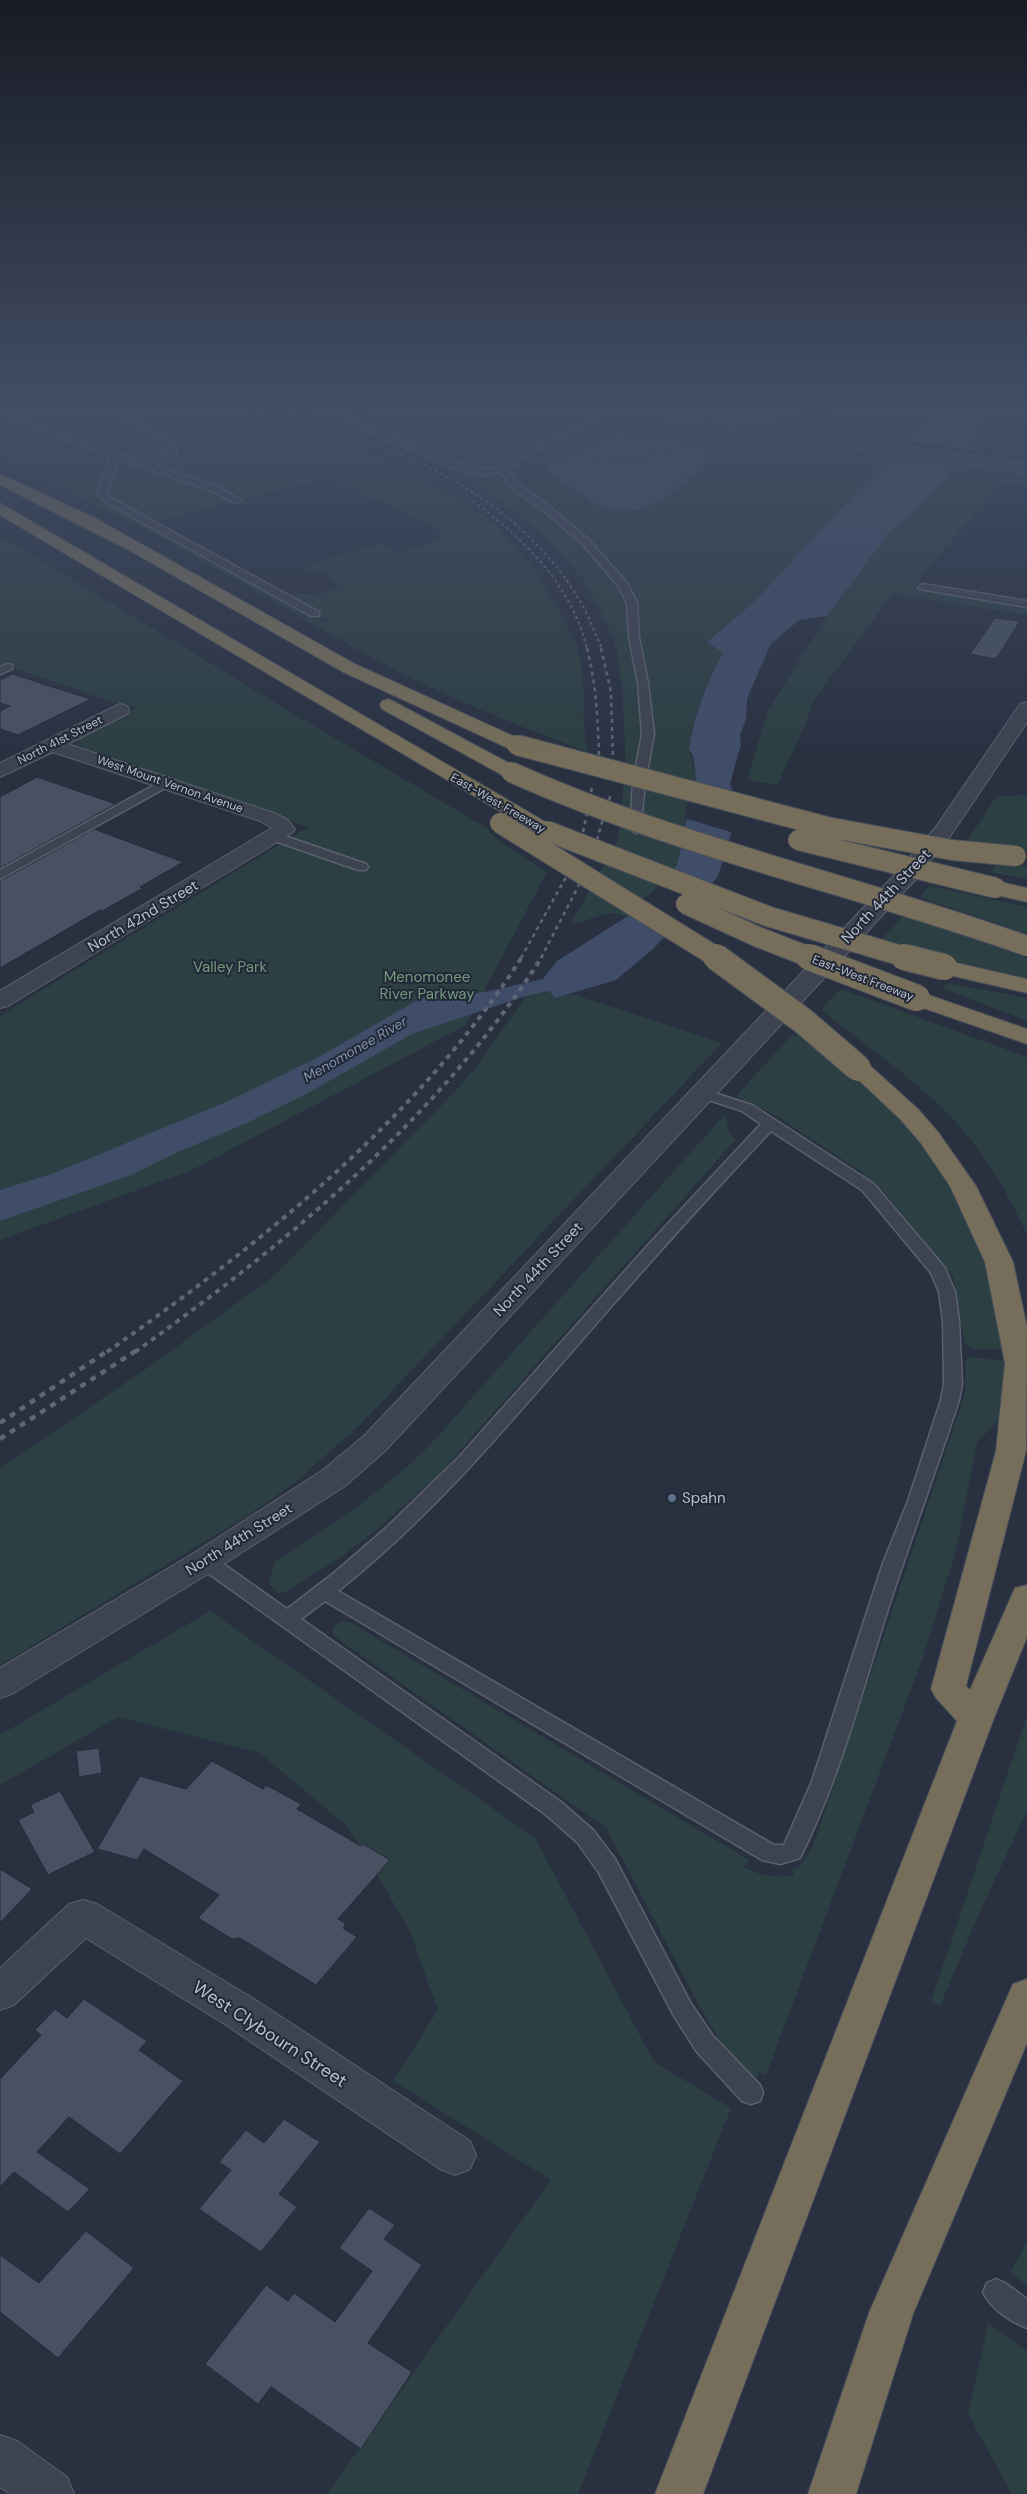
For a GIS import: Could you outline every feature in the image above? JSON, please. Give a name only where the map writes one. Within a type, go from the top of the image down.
[{"type":"highway","points":[[29,523],[212,633],[318,715],[502,815],[714,955],[802,1020],[909,1114],[929,1137],[963,1186],[999,1262],[1020,1363],[1011,1451],[948,1689],[976,1718]]},
{"type":"highway","points":[[91,523],[315,648],[434,709],[517,745],[625,786],[750,826],[852,854],[1027,894]]},
{"type":"highway","points":[[315,648],[343,677],[421,724],[512,772],[590,806],[674,836],[931,912],[1027,946]]},
{"type":"highway","points":[[517,745],[826,828],[924,847],[1022,857]]},
{"type":"highway","name":"East-West Freeway","points":[[502,815],[547,831],[630,876],[749,934],[917,998],[1027,1037]]},
{"type":"highway","points":[[547,831],[770,918],[856,944],[1027,986]]},
{"type":"highway","points":[[679,2494],[976,1718],[1027,1597]]},
{"type":"highway","points":[[832,2494],[891,2313],[1027,1996]]},
{"type":"street","name":"North 44th Street","points":[[0,1685],[205,1561],[334,1478],[375,1443],[908,874],[944,831],[1027,708]]},
{"type":"street","name":"North 41st Street","points":[[0,771],[120,710]]},
{"type":"street","name":"West Mount Vernon Avenue","points":[[51,745],[167,782],[267,817],[281,824],[280,833]]},
{"type":"street","name":"North 42nd Street","points":[[0,1001],[280,833]]},
{"type":"street","name":"West Clybourn Street","points":[[0,1993],[83,1916],[240,2012],[455,2155]]},
{"type":"street","points":[[0,2458],[50,2494]]},
{"type":"lane","points":[[149,523],[315,614]]},
{"type":"lane","points":[[564,523],[586,542],[623,585],[632,603],[634,637],[643,683],[648,734],[639,783],[636,829]]},
{"type":"lane","points":[[923,587],[1027,604]]},
{"type":"lane","points":[[0,875],[167,782]]},
{"type":"lane","points":[[280,833],[362,867]]},
{"type":"lane","points":[[325,1592],[770,1854],[780,1855],[792,1852],[823,1782],[950,1400],[953,1384],[951,1321],[947,1292],[940,1272],[868,1187],[747,1108],[702,1093]]},
{"type":"lane","points":[[287,1619],[325,1592],[387,1540],[490,1436],[650,1251],[770,1123]]},
{"type":"lane","points":[[205,1561],[552,1808],[585,1836],[607,1866],[682,2009],[705,2044],[751,2093]]},
{"type":"lane","points":[[996,2292],[1027,2315]]},
{"type":"green space","points":[[133,523],[145,523],[324,622],[329,620],[284,594],[323,593],[336,588],[341,582],[335,583],[323,573],[296,571],[313,566],[311,564],[381,544],[398,553],[443,540],[439,529],[427,523],[494,523],[540,576],[578,646],[585,700],[583,710],[587,752],[485,712],[410,678]]},
{"type":"green space","points":[[154,523],[161,523],[168,527],[163,528]]},
{"type":"green space","points":[[529,523],[827,523],[755,601],[707,642],[723,653],[710,678],[695,719],[689,749],[696,777],[677,865],[655,893],[628,916],[609,913],[570,925],[618,840],[626,766],[622,686],[616,647],[600,610],[581,577],[552,543]]},
{"type":"green space","points":[[900,523],[965,523],[913,588],[1027,608],[1027,615],[892,594],[813,702],[805,726],[777,785],[747,780],[768,710],[835,604],[888,534]]},
{"type":"green space","points":[[0,536],[485,827],[502,843],[547,872],[466,1025],[192,1170],[0,1240],[0,1016],[308,827],[77,745],[78,739],[138,707],[113,702],[13,668],[0,675]]},
{"type":"green space","points":[[1027,796],[1027,851],[968,840],[996,797]]},
{"type":"green space","points":[[997,863],[1027,866],[1027,879],[991,872]]},
{"type":"green space","points":[[930,886],[1027,907],[1027,934],[920,897]]},
{"type":"green space","points":[[904,915],[1027,958],[1027,978],[878,943]]},
{"type":"green space","points":[[947,983],[1027,998],[1027,1021],[942,988]]},
{"type":"green space","points":[[841,989],[1027,1057],[1027,1235],[995,1174],[955,1121],[900,1071],[821,1010]]},
{"type":"green space","points":[[549,991],[555,998],[572,994],[722,1043],[357,1428],[293,1484],[247,1516],[0,1665],[0,1468],[149,1367],[274,1276],[442,1105],[478,1065],[526,996]]},
{"type":"green space","points":[[800,1032],[851,1074],[894,1114],[914,1136],[950,1187],[966,1218],[987,1268],[996,1301],[1002,1349],[974,1349],[965,1344],[953,1277],[883,1190],[860,1171],[780,1118],[736,1096],[792,1035],[796,1036]]},
{"type":"green space","points":[[725,1114],[730,1134],[736,1139],[440,1473],[381,1526],[341,1557],[287,1591],[279,1593],[269,1584],[274,1563],[374,1494],[428,1447]]},
{"type":"green space","points":[[970,1357],[1003,1361],[1005,1386],[1003,1416],[977,1442],[957,1547],[923,1657],[766,2075],[759,2072],[751,2093],[701,2009],[606,1828],[334,1636],[333,1628],[340,1622],[353,1624],[749,1860],[744,1867],[768,1876],[794,1876],[792,1868],[799,1867],[812,1849],[965,1394],[966,1360]]},
{"type":"green space","points":[[210,1611],[535,1838],[654,2062],[731,2108],[578,2494],[327,2494],[551,2180],[393,2081],[438,2010],[409,1929],[349,1828],[260,1753],[118,1717],[0,1785],[0,1735]]},
{"type":"green space","points":[[1027,1716],[1027,1811],[981,1909],[940,2006],[931,2001]]},
{"type":"green space","points":[[1027,2242],[1027,2285],[1010,2273]]},
{"type":"green space","points":[[988,2324],[1027,2351],[1027,2494],[1012,2494],[968,2414]]},
{"type":"water","name":"Menomonee River","points":[[827,523],[900,523],[888,534],[827,616],[799,620],[771,644],[747,699],[746,720],[740,735],[741,744],[730,784],[733,792],[742,798],[718,876],[699,900],[653,949],[616,980],[555,998],[549,991],[526,996],[412,1034],[308,1093],[247,1123],[178,1152],[131,1175],[0,1221],[0,1190],[54,1173],[226,1102],[317,1058],[419,999],[445,991],[467,995],[543,979],[557,961],[628,916],[655,893],[677,865],[696,777],[693,756],[689,749],[695,719],[710,678],[723,653],[707,642],[755,601]]},
{"type":"pier","points":[[691,786],[744,801],[734,833],[684,818]]},
{"type":"pier","points":[[668,873],[701,902],[668,937],[628,912],[653,891]]},
{"type":"building","points":[[995,618],[1020,621],[996,659],[970,654]]},
{"type":"building","points":[[13,674],[91,699],[18,735],[0,729],[0,711],[10,706],[0,703],[0,680]]},
{"type":"building","points":[[37,777],[116,804],[0,868],[0,797]]},
{"type":"building","points":[[94,829],[183,862],[140,887],[143,888],[102,911],[100,910],[0,968],[0,881]]},
{"type":"building","points":[[99,1748],[102,1773],[79,1777],[76,1751]]},
{"type":"building","points":[[212,1761],[263,1789],[266,1785],[301,1804],[297,1809],[361,1846],[363,1844],[390,1860],[338,1919],[346,1924],[343,1928],[357,1937],[316,1985],[240,1938],[232,1939],[198,1918],[219,1895],[144,1849],[137,1860],[97,1849],[140,1776],[186,1789]]},
{"type":"building","points":[[60,1791],[95,1852],[48,1875],[18,1820],[34,1812],[30,1805]]},
{"type":"building","points":[[0,1869],[32,1889],[0,1923]]},
{"type":"building","points":[[84,1999],[147,2041],[139,2050],[183,2081],[120,2154],[69,2117],[37,2152],[90,2189],[68,2212],[14,2172],[0,2187],[0,2079],[41,2035],[35,2030],[55,2009],[67,2018]]},
{"type":"building","points":[[284,2119],[320,2142],[279,2194],[297,2207],[261,2252],[199,2209],[231,2170],[219,2162],[246,2130],[264,2143]]},
{"type":"building","points":[[369,2208],[395,2225],[384,2239],[422,2265],[368,2343],[412,2372],[361,2449],[271,2387],[258,2404],[205,2364],[266,2285],[288,2301],[294,2293],[335,2322],[372,2271],[339,2248]]},
{"type":"building","points":[[86,2231],[134,2268],[58,2358],[0,2312],[0,2255],[39,2283]]},
{"type":"railway","points":[[501,523],[528,548],[558,584],[580,626],[587,649]]},
{"type":"railway","points":[[514,523],[552,562],[580,601],[602,649]]},
{"type":"railway","points":[[587,648],[593,675],[599,756]]},
{"type":"railway","points":[[601,648],[611,692],[613,761]]},
{"type":"railway","points":[[591,792],[592,787]]},
{"type":"railway","points":[[609,800],[611,794]]},
{"type":"railway","points":[[583,832],[587,813]]},
{"type":"railway","points":[[597,840],[603,819]]},
{"type":"railway","points":[[521,958],[567,875]]},
{"type":"railway","points":[[541,958],[580,883]]},
{"type":"railway","points":[[107,1352],[223,1267],[334,1174],[386,1124],[435,1072],[481,1016],[522,957]]},
{"type":"railway","points":[[135,1352],[249,1266],[358,1173],[409,1123],[457,1071],[501,1015],[542,957]]},
{"type":"railway","points":[[0,1423],[109,1350]]},
{"type":"railway","points":[[0,1439],[137,1350]]},
{"type":"place","name":"Spahn","points":[[672,1498]]},
{"type":"park label","name":"Valley Park","points":[[230,967]]},
{"type":"park label","name":"Menomonee River Parkway","points":[[427,986]]}]
